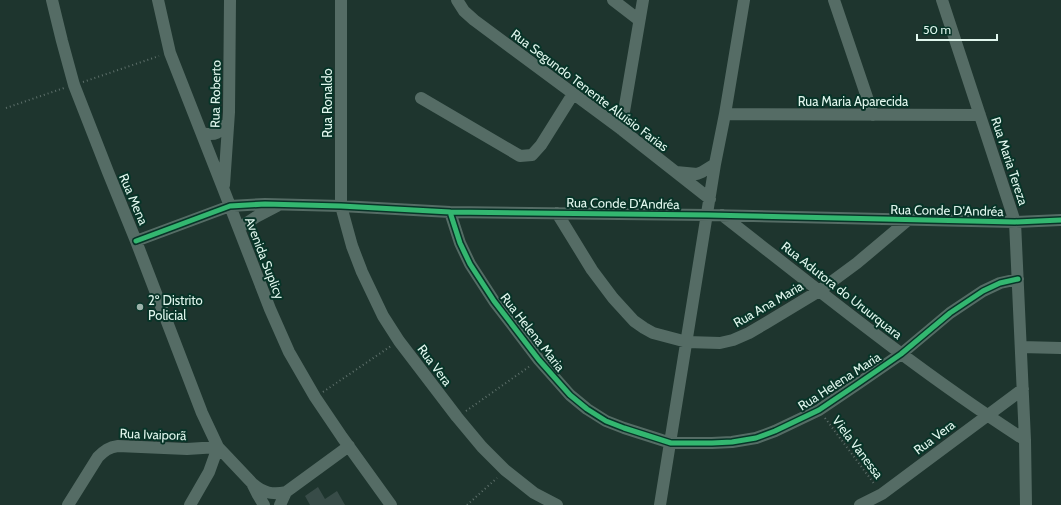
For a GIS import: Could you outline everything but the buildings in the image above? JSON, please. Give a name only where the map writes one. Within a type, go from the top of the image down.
[{"type":"street","name":"Rua Mena","points":[[52,0],[74,85],[200,407],[218,447],[252,483],[264,505]]},
{"type":"street","name":"Avenida Suplicy","points":[[158,0],[170,53],[270,309],[289,352],[315,397],[389,504]]},
{"type":"street","name":"Rua Roberto","points":[[223,188],[228,122],[230,0]]},
{"type":"street","name":"Rua Ronaldo","points":[[341,0],[341,206]]},
{"type":"street","name":"Rua Segundo Tenente Aluísio Farias","points":[[457,0],[474,20],[621,129],[710,199]]},
{"type":"street","points":[[613,0],[639,20]]},
{"type":"street","points":[[621,129],[643,0]]},
{"type":"street","points":[[660,505],[708,215],[715,164],[744,0]]},
{"type":"street","points":[[834,0],[873,115]]},
{"type":"street","name":"Rua Maria Tereza","points":[[942,0],[1015,222],[1025,440],[1026,505]]},
{"type":"street","points":[[421,98],[520,156],[532,155],[541,145],[574,94]]},
{"type":"street","name":"Rua Maria Aparecida","points":[[725,114],[980,115]]},
{"type":"street","points":[[202,133],[210,135],[216,134],[228,122]]},
{"type":"street","points":[[675,172],[697,174],[715,164]]},
{"type":"street","name":"Rua Conde D'Andréa","points":[[136,241],[230,206],[259,204],[341,206],[450,212],[722,215],[1015,222],[1061,220]]},
{"type":"street","name":"Rua Conde D'Andréa","points":[[239,228],[278,205]]},
{"type":"street","name":"Rua Vera","points":[[341,206],[352,246],[362,272],[384,316],[399,341],[457,418],[482,447],[506,470],[534,493],[556,505]]},
{"type":"street","name":"Rua Helena Maria","points":[[450,212],[460,243],[470,264],[494,300],[539,360],[570,395],[587,409],[606,420],[624,428],[671,442],[732,442],[756,438],[775,431],[819,410],[901,354],[950,313],[983,291],[1000,283],[1018,278]]},
{"type":"street","name":"Rua Ana Maria","points":[[557,213],[592,270],[613,298],[634,321],[653,333],[687,342],[720,343],[733,340],[766,324],[819,290],[857,263],[908,220]]},
{"type":"street","name":"Rua Adutora do Uruurquara","points":[[722,215],[901,354],[986,415],[1025,440]]},
{"type":"street","points":[[1021,347],[1061,348]]},
{"type":"street","name":"Rua Vera","points":[[860,505],[882,494],[986,415],[1023,389]]},
{"type":"street","points":[[252,483],[257,488],[271,494],[286,492],[349,446]]},
{"type":"street","name":"Rua Ivaiporã","points":[[68,505],[98,457],[104,450],[111,447],[187,449],[218,447]]},
{"type":"street","points":[[190,505],[209,472],[218,447]]},
{"type":"street","points":[[280,505],[286,492]]},
{"type":"path","points":[[6,108],[170,53]]},
{"type":"path","points":[[315,397],[399,341]]},
{"type":"path","points":[[457,418],[539,360]]},
{"type":"path","points":[[467,505],[506,470]]},
{"type":"cycle path","points":[[136,241],[230,206],[265,204],[341,206],[450,212],[708,215],[1015,222],[1061,220]]},
{"type":"cycle path","points":[[450,212],[460,243],[470,264],[494,301],[539,360],[570,395],[587,409],[606,421],[671,443],[732,442],[756,438],[775,431],[819,410],[901,354],[950,313],[983,291],[1000,283],[1018,279]]},
{"type":"place","name":"2º Distrito Policial","points":[[140,307]]}]
